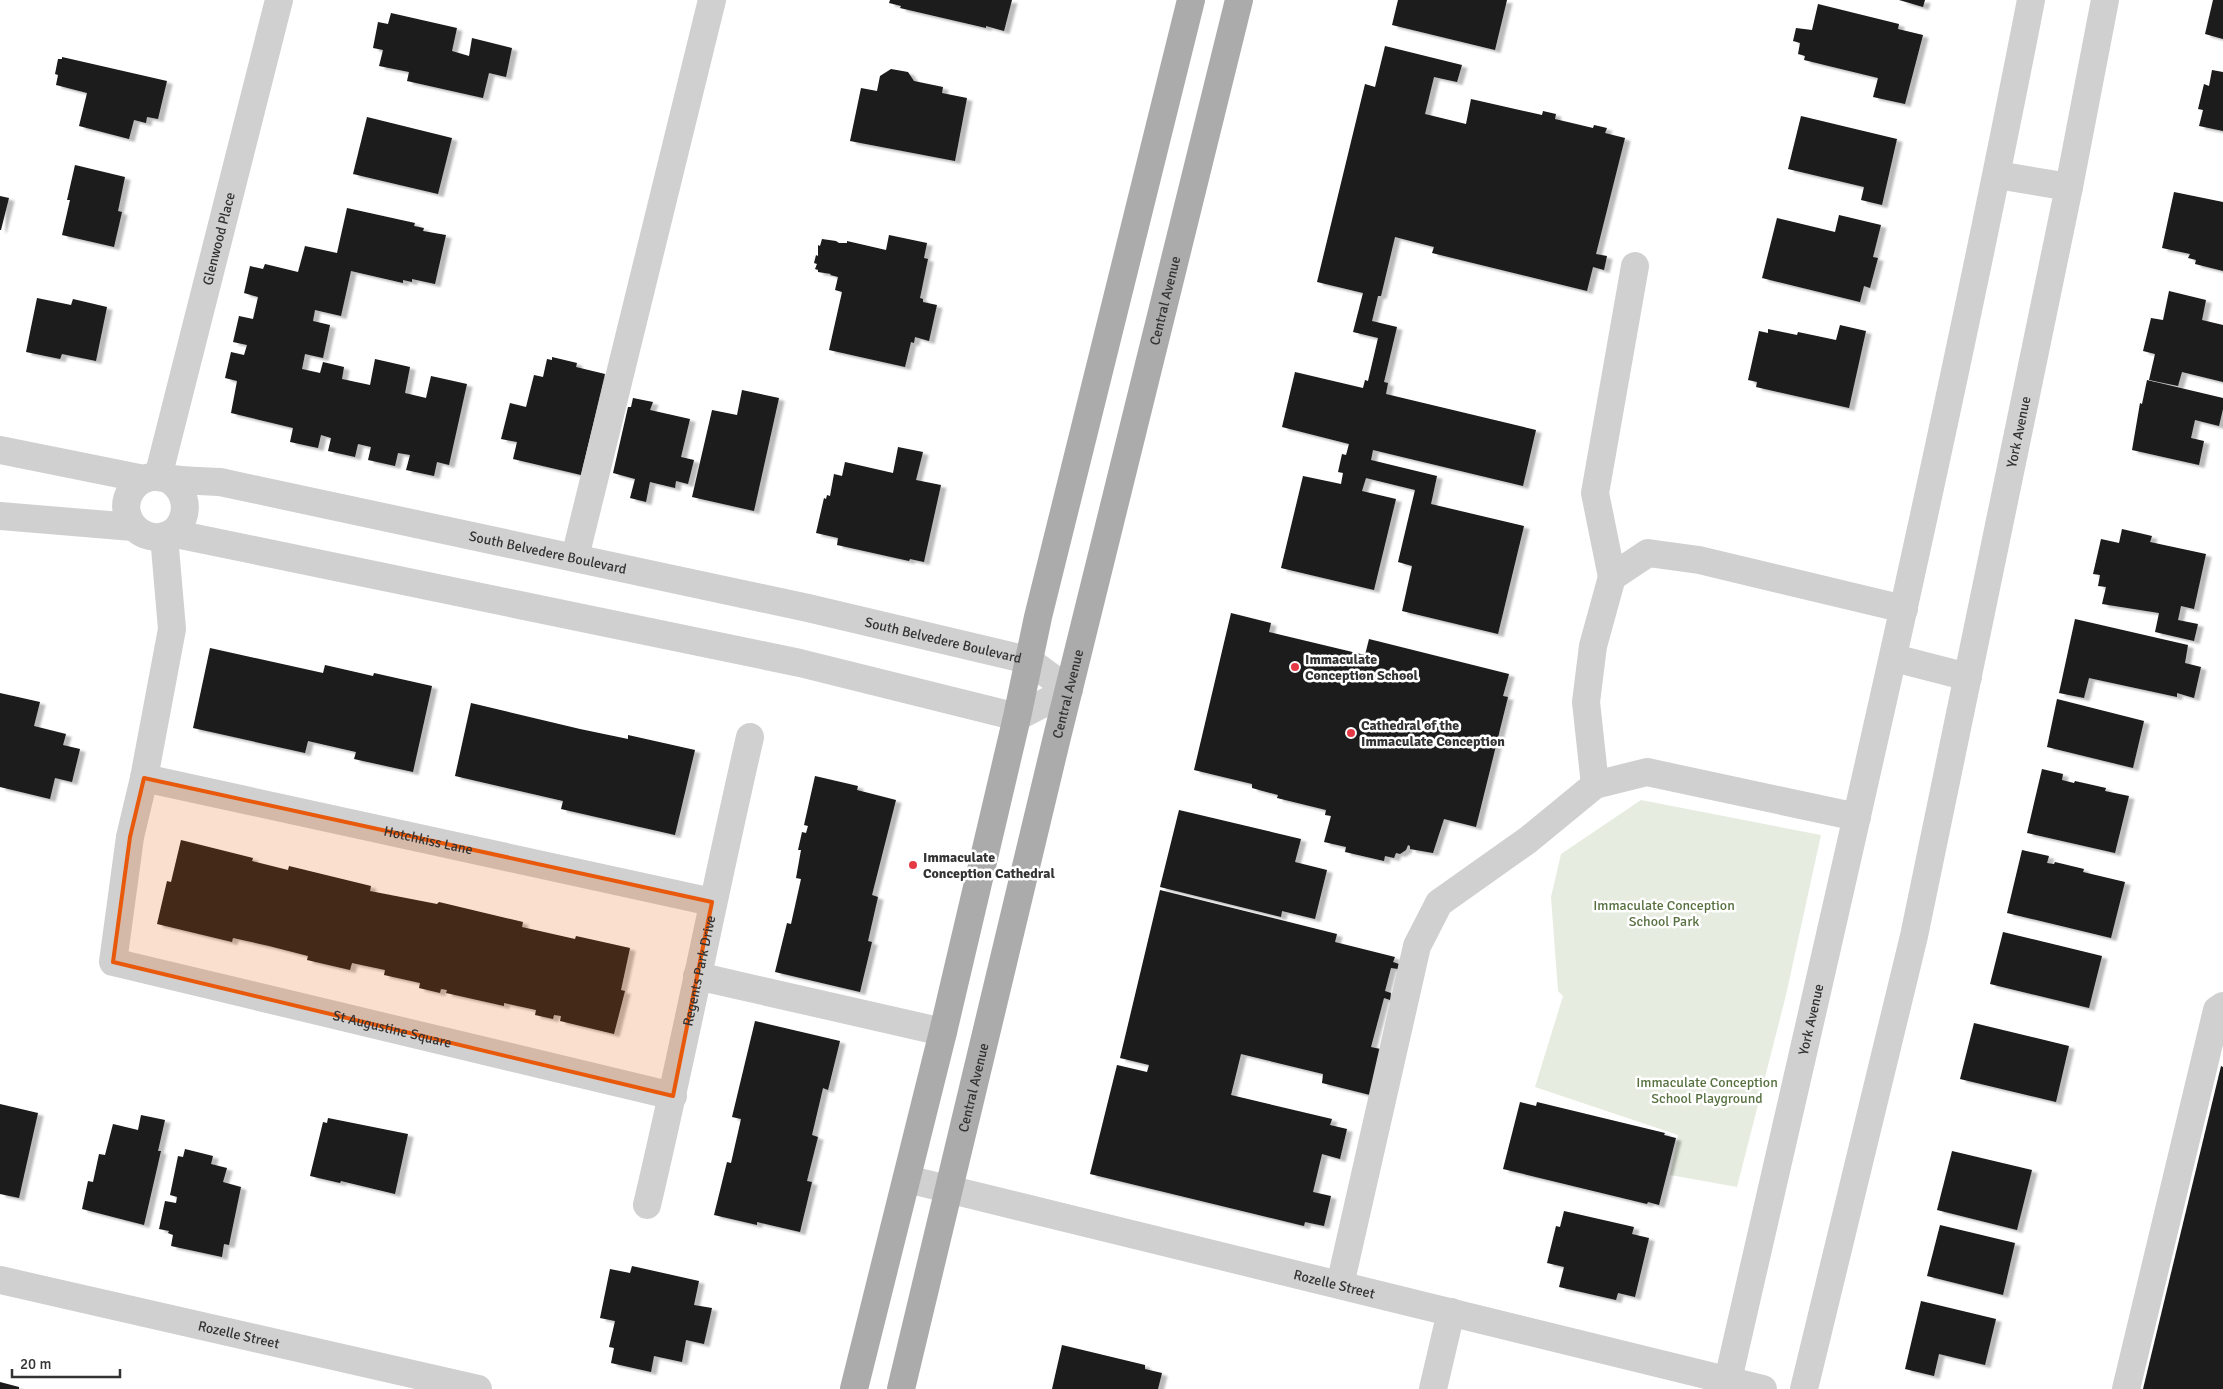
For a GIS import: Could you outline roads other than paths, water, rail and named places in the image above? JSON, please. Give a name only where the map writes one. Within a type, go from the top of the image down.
[{"type":"main road","points":[[854,1389],[907,1179],[1017,717],[1028,660],[1191,0]]},
{"type":"main road","name":"Central Avenue","points":[[901,1389],[1069,690],[1240,0]]},
{"type":"street","name":"Glenwood Place","points":[[157,478],[279,0]]},
{"type":"street","points":[[575,557],[712,0]]},
{"type":"street","name":"York Avenue","points":[[1728,1380],[1894,658],[1997,176],[2031,0]]},
{"type":"street","name":"York Avenue","points":[[1804,1389],[1914,936],[2069,187],[2105,0]]},
{"type":"street","points":[[1997,176],[2069,187]]},
{"type":"street","points":[[1594,785],[1586,702],[1593,646],[1612,577],[1595,493],[1635,266]]},
{"type":"street","name":"South Belvedere Boulevard","points":[[0,450],[157,478],[220,482],[808,608],[1028,660],[1069,690]]},
{"type":"street","points":[[167,534],[178,527],[186,510],[182,491],[176,484],[157,478],[136,484],[126,500],[128,519],[133,526],[147,536],[167,534],[800,663],[1017,717],[1069,690]]},
{"type":"street","points":[[0,516],[133,526]]},
{"type":"street","points":[[144,778],[172,629],[167,534]]},
{"type":"street","points":[[1612,577],[1648,553],[1699,560],[1904,609]]},
{"type":"street","points":[[1894,658],[1968,677]]},
{"type":"street","name":"Regents Park Drive","points":[[647,1205],[673,1096],[712,902],[750,737]]},
{"type":"street","points":[[1340,1285],[1417,946],[1438,904],[1528,840],[1594,785],[1647,772],[1857,817]]},
{"type":"street","name":"Hotchkiss Lane","points":[[144,778],[712,902]]},
{"type":"street","name":"St Augustine Square","points":[[144,778],[130,837],[113,962],[673,1096]]},
{"type":"street","points":[[697,976],[942,1032]]},
{"type":"street","points":[[2126,1389],[2217,1010],[2223,1006]]},
{"type":"street","name":"Rozelle Street","points":[[907,1179],[1763,1389]]},
{"type":"street","name":"Rozelle Street","points":[[0,1280],[478,1389]]},
{"type":"street","points":[[1433,1389],[1451,1312]]},
{"type":"place","name":"Immaculate Conception School","points":[[1295,667]]},
{"type":"place","name":"Cathedral of the Immaculate Conception","points":[[1351,733]]},
{"type":"place","name":"Immaculate Conception Cathedral","points":[[913,865]]},
{"type":"park label","name":"Immaculate Conception School Park","points":[[1664,914]]},
{"type":"park label","name":"Immaculate Conception School Playground","points":[[1707,1090]]}]
